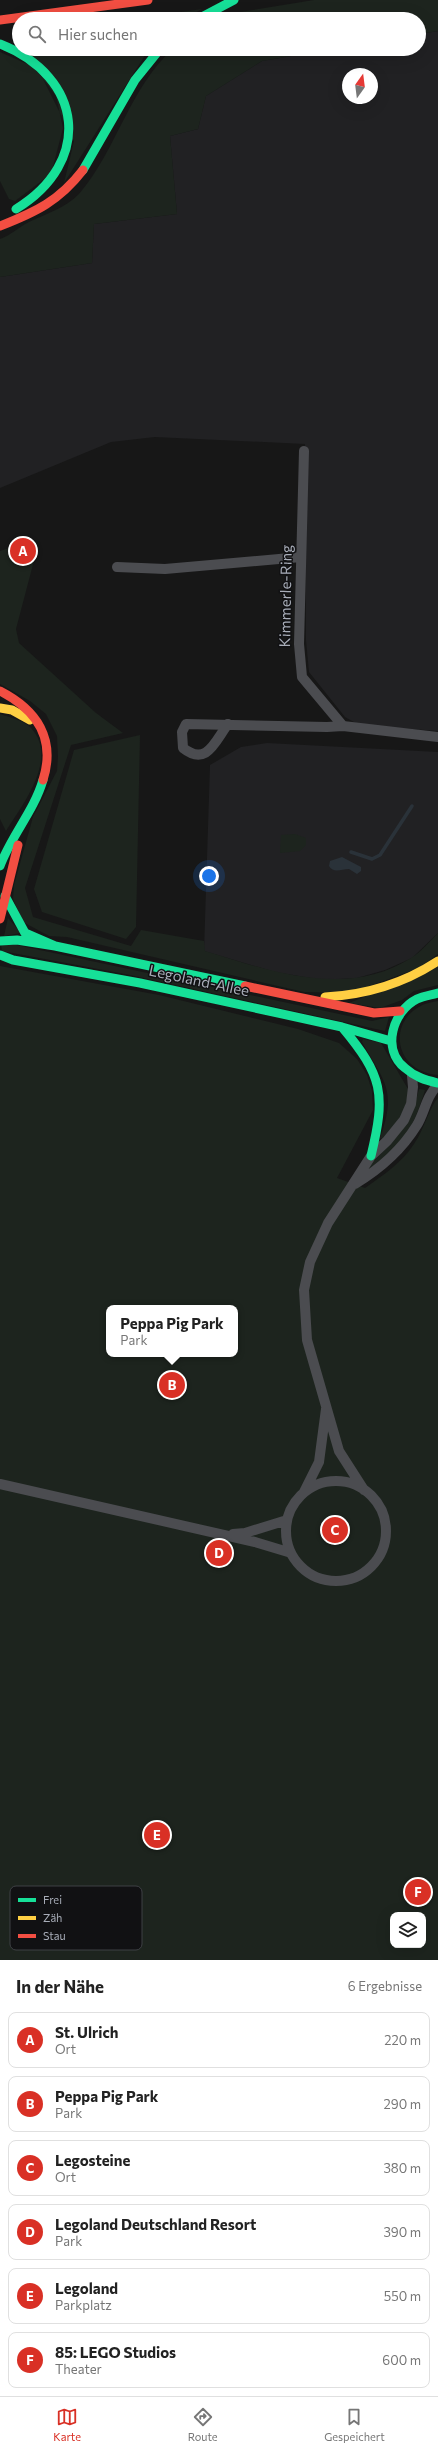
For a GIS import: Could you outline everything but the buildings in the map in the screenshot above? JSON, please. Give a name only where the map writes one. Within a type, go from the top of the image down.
[{"type":"main road","points":[[59,12],[148,0]]},
{"type":"main road","points":[[211,12],[234,0]]},
{"type":"main road","points":[[0,20],[12,18]]},
{"type":"main road","points":[[0,44],[12,49]]},
{"type":"main road","points":[[6,212],[35,198],[56,175],[66,152],[68,129],[66,110],[51,78],[25,56]]},
{"type":"main road","points":[[0,226],[23,219],[41,209],[58,198],[74,184],[88,166],[124,96],[154,56]]},
{"type":"main road","points":[[0,691],[27,707],[42,728],[49,748],[48,766],[42,784],[21,827],[9,842],[0,866]]},
{"type":"main road","points":[[0,708],[22,715],[42,728]]},
{"type":"main road","points":[[0,919],[21,827]]},
{"type":"main road","points":[[5,896],[25,933],[55,946]]},
{"type":"main road","points":[[0,941],[16,940],[55,946]]},
{"type":"main road","name":"Legoland-Allee","points":[[55,946],[374,1013],[400,1011]]},
{"type":"main road","name":"Legoland-Allee","points":[[0,955],[13,960],[69,968],[342,1027],[391,1041]]},
{"type":"main road","points":[[290,996],[346,997],[377,991],[408,979],[438,960]]},
{"type":"main road","points":[[438,993],[424,995],[411,1001],[400,1011],[393,1024],[391,1041],[394,1053],[401,1066],[412,1076],[425,1082],[438,1084]]},
{"type":"main road","points":[[342,1027],[356,1043],[379,1081],[382,1109],[371,1156]]},
{"type":"street","name":"Kimmerle-Ring","points":[[304,451],[299,644],[302,677],[343,726]]},
{"type":"street","points":[[117,567],[165,569],[301,557]]},
{"type":"street","points":[[228,724],[216,743],[207,752],[198,756],[192,755],[183,748],[182,732],[186,724],[228,724],[343,726],[438,737]]},
{"type":"street","points":[[0,1484],[221,1534],[288,1552],[304,1569],[316,1577],[331,1580],[345,1580],[359,1575],[371,1566],[382,1548],[386,1526],[378,1506],[364,1490],[339,1450],[307,1340],[304,1290],[310,1262],[320,1240],[351,1186],[371,1156],[388,1141],[404,1120],[412,1099],[412,1076]]},
{"type":"street","points":[[351,1186],[376,1171],[401,1149],[417,1125],[431,1092],[438,1084]]},
{"type":"street","points":[[288,1552],[285,1535],[287,1520],[296,1501],[304,1492],[319,1462],[327,1405]]},
{"type":"street","points":[[304,1492],[318,1484],[334,1481],[350,1483],[364,1490]]},
{"type":"street","points":[[221,1534],[246,1533],[287,1520]]},
{"type":"shaded area","points":[[314,0],[438,0],[438,31],[426,33],[426,12],[240,12]]},
{"type":"shaded area","points":[[202,9],[197,12],[181,12]]},
{"type":"shaded area","points":[[438,31],[438,731],[359,725],[345,717],[309,672],[306,640],[305,444],[155,437],[111,442],[0,488],[0,277],[92,263],[94,224],[177,214],[170,136],[198,129],[206,96],[262,61],[291,56],[426,56],[426,33]]},
{"type":"shaded area","points":[[0,52],[34,67],[56,96],[63,128],[51,174],[15,201],[9,199],[0,181]]},
{"type":"shaded area","points":[[32,56],[145,56],[64,183],[74,141]]},
{"type":"shaded area","points":[[166,56],[291,56],[262,61],[206,96],[198,129],[170,136],[177,214],[94,224],[92,263],[0,277],[0,239],[29,222],[62,207],[79,194],[104,158],[134,100],[158,65]]},
{"type":"shaded area","points":[[21,544],[36,553],[16,629],[19,643],[96,713],[123,733],[71,745],[25,888],[33,917],[131,946],[141,930],[204,941],[205,951],[282,973],[308,977],[335,979],[361,977],[386,970],[415,956],[438,933],[438,954],[419,968],[350,993],[304,992],[67,937],[49,936],[23,922],[13,899],[14,885],[33,817],[57,771],[58,757],[57,736],[46,714],[30,701],[0,684],[0,551]]},
{"type":"shaded area","points":[[0,714],[21,721],[31,728],[39,740],[41,753],[40,767],[35,781],[21,808],[6,831],[0,819]]},
{"type":"shaded area","points":[[140,735],[136,927],[126,939],[42,912],[34,889],[74,750]]},
{"type":"shaded area","points":[[267,743],[438,752],[438,933],[412,958],[385,970],[357,978],[322,980],[275,972],[204,951],[210,765],[241,747]]},
{"type":"shaded area","points":[[295,834],[306,838],[306,845],[300,851],[280,853],[281,835]]},
{"type":"shaded area","points":[[342,857],[361,867],[361,871],[357,874],[349,869],[333,870],[329,866],[330,861]]},
{"type":"shaded area","points":[[8,918],[21,933],[4,936]]},
{"type":"shaded area","points":[[7,943],[372,1021],[389,1017],[385,1031],[130,975],[2,951],[1,944]]},
{"type":"shaded area","points":[[0,966],[159,995],[298,1029],[339,1043],[357,1059],[367,1075],[372,1091],[373,1110],[337,1178],[365,1188],[392,1168],[409,1151],[417,1139],[432,1107],[438,1098],[438,1960],[0,1960]]},
{"type":"shaded area","points":[[438,967],[438,985],[414,991],[402,1000],[380,1008],[349,1003]]},
{"type":"shaded area","points":[[438,1001],[438,1075],[421,1071],[409,1062],[402,1051],[400,1038],[402,1026],[409,1014],[421,1006]]},
{"type":"shaded area","points":[[363,1039],[381,1043],[408,1089],[404,1110],[384,1140],[380,1138],[388,1109],[386,1087],[362,1042]]},
{"type":"shaded area","points":[[419,1089],[425,1090],[410,1128],[397,1145],[369,1172],[368,1166],[400,1132],[416,1101]]},
{"type":"waterway","points":[[351,852],[372,859],[380,855],[412,806]]},
{"type":"traffic: fast","points":[[211,12],[234,0]]},
{"type":"traffic: fast","points":[[0,44],[12,50]]},
{"type":"traffic: fast","points":[[16,209],[41,190],[58,168],[67,145],[68,121],[62,98],[49,77],[22,56]]},
{"type":"traffic: fast","points":[[83,170],[135,80],[154,56]]},
{"type":"traffic: fast","points":[[0,866],[10,844],[34,802],[43,780]]},
{"type":"traffic: fast","points":[[5,896],[25,933],[55,946]]},
{"type":"traffic: fast","points":[[0,941],[17,940],[55,946],[245,986]]},
{"type":"traffic: fast","points":[[0,955],[13,960],[140,983],[342,1027],[391,1041]]},
{"type":"traffic: fast","points":[[438,993],[417,999],[402,1012],[396,1021],[392,1041],[393,1051],[405,1068],[420,1078],[438,1083]]},
{"type":"traffic: fast","points":[[342,1027],[366,1059],[378,1087],[379,1117],[371,1156]]},
{"type":"traffic: slow","points":[[0,708],[12,710],[30,720]]},
{"type":"traffic: slow","points":[[325,997],[355,994],[384,987],[411,976],[438,961]]},
{"type":"traffic: jam","points":[[59,12],[148,0]]},
{"type":"traffic: jam","points":[[0,20],[12,18]]},
{"type":"traffic: jam","points":[[0,226],[25,216],[56,198],[83,170]]},
{"type":"traffic: jam","points":[[0,691],[24,707],[40,727],[45,739],[47,751],[43,780]]},
{"type":"traffic: jam","points":[[0,919],[18,845]]},
{"type":"traffic: jam","points":[[245,986],[374,1013],[400,1011]]},
{"type":"place","name":"St. Ulrich","points":[[23,551]]},
{"type":"place","name":"Peppa Pig Park","points":[[172,1385]]},
{"type":"place","name":"Legosteine","points":[[335,1530]]},
{"type":"place","name":"Legoland Deutschland Resort","points":[[219,1553]]},
{"type":"place","name":"Legoland","points":[[157,1835]]},
{"type":"place","name":"85: LEGO Studios","points":[[418,1892]]}]
